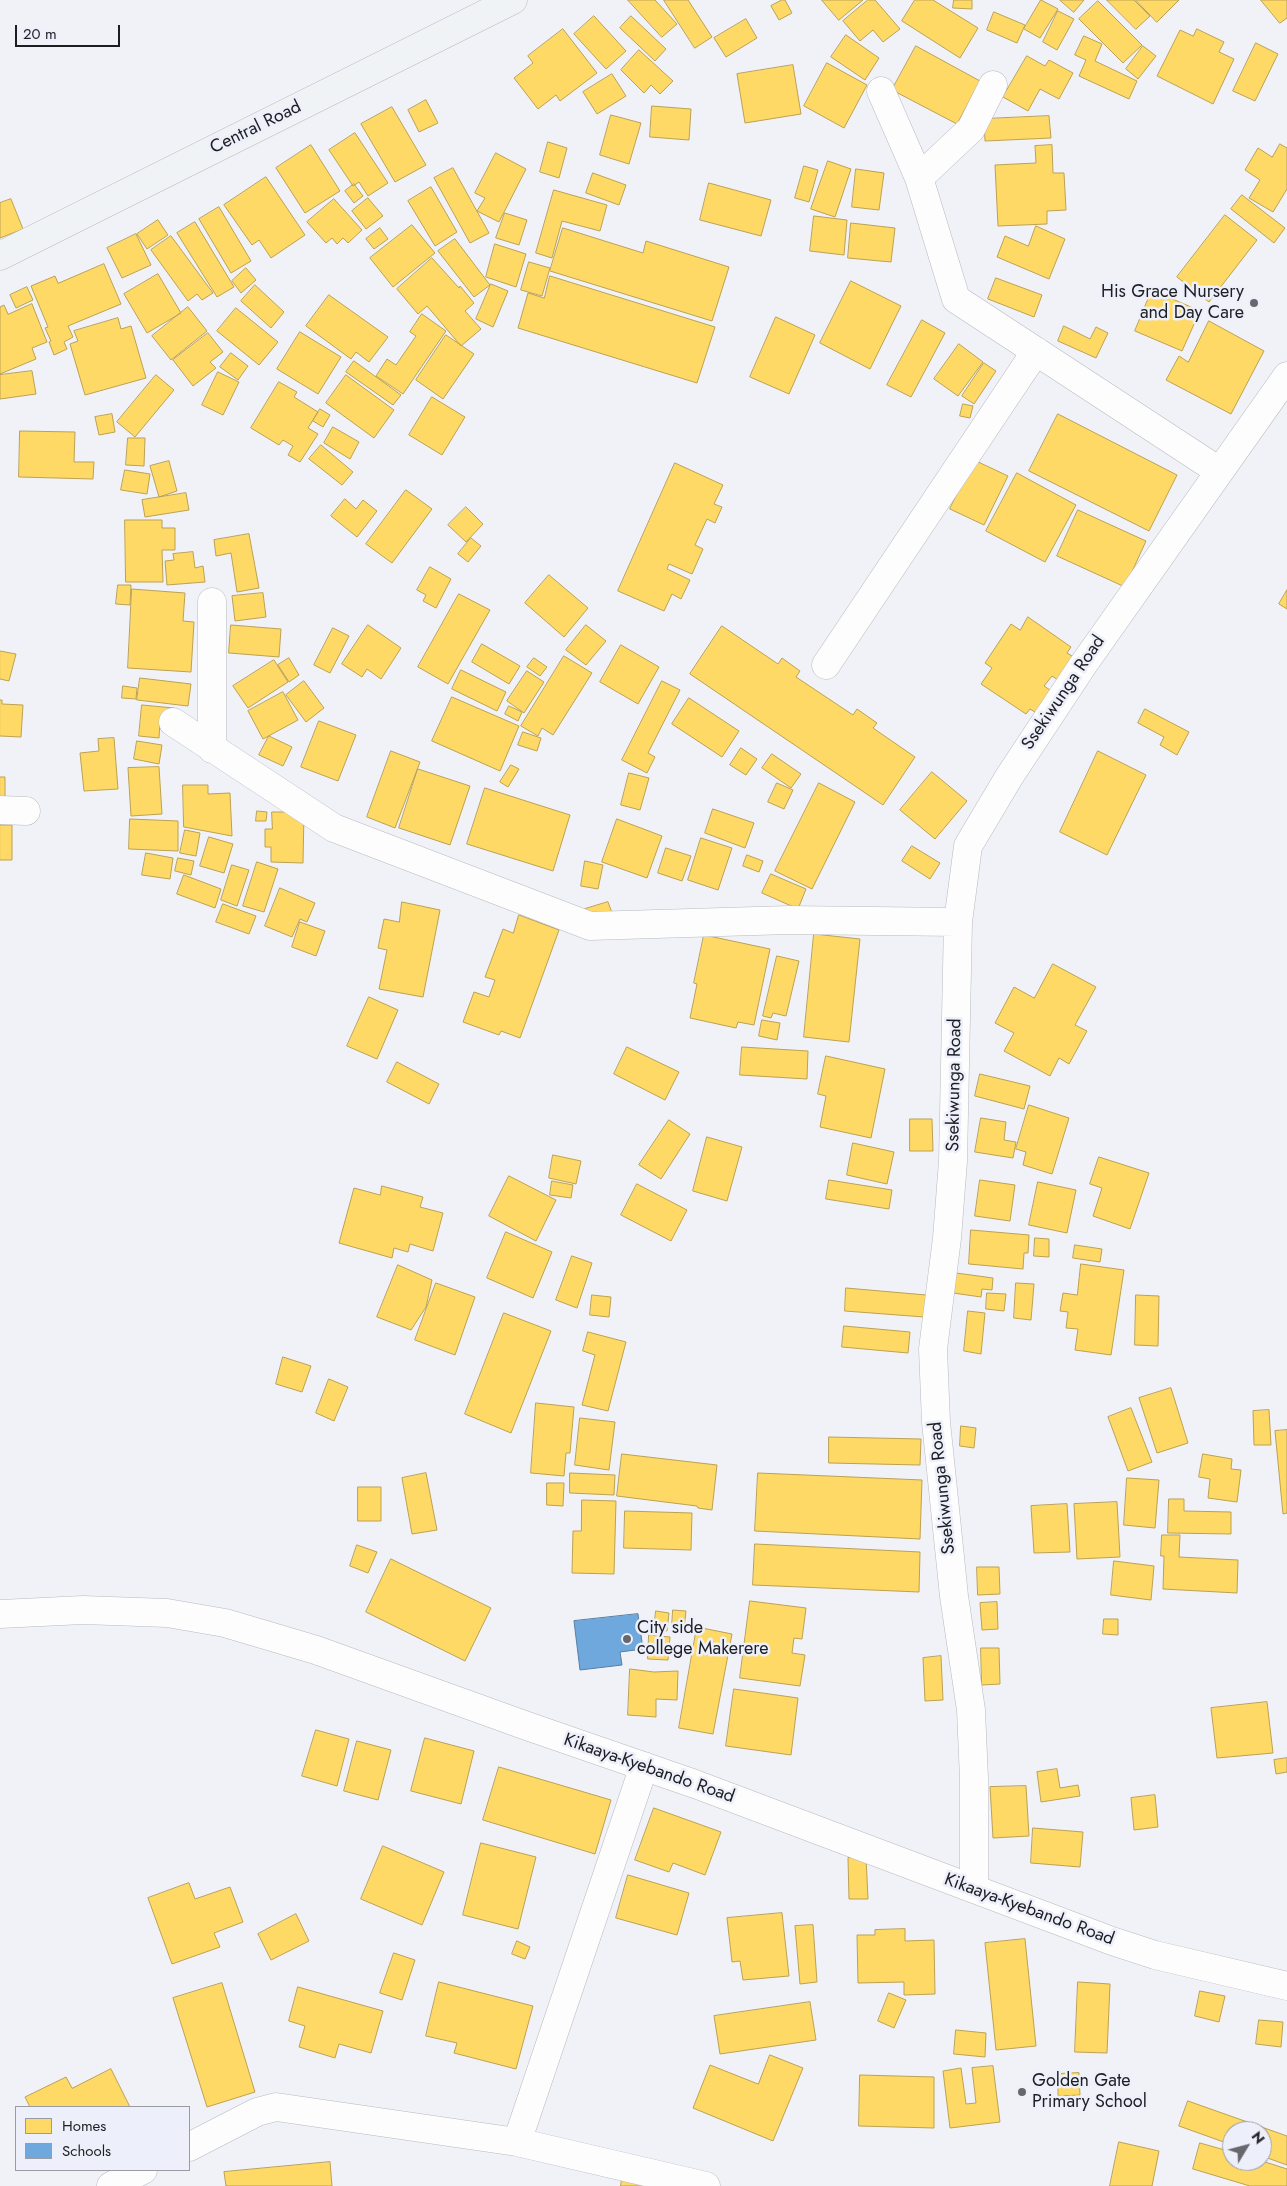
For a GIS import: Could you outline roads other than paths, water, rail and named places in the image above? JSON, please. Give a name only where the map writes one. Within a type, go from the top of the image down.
[{"type":"street","name":"Central Road","points":[[0,256],[513,0]]},
{"type":"street","points":[[919,178],[971,129],[993,85]]},
{"type":"street","points":[[881,92],[919,178],[956,299],[1219,471]]},
{"type":"street","points":[[826,665],[1036,351]]},
{"type":"street","name":"Ssekiwunga Road","points":[[974,1889],[974,1779],[971,1710],[954,1596],[936,1422],[933,1350],[947,1238],[953,1161],[958,922],[968,846],[1082,665],[1287,376]]},
{"type":"street","points":[[212,602],[212,749]]},
{"type":"street","points":[[172,722],[334,828],[590,926],[789,920],[958,922]]},
{"type":"street","name":"Kikaaya-Kyebando Road","points":[[0,1614],[83,1610],[167,1613],[225,1624],[316,1650],[644,1766],[1155,1956],[1287,1986]]},
{"type":"street","points":[[517,2142],[644,1766]]},
{"type":"street","points":[[190,2146],[257,2112],[276,2107],[517,2142],[706,2186]]},
{"type":"street","points":[[111,2186],[141,2171]]},
{"type":"place","name":"His Grace Nursery and Day Care","points":[[1254,303]]},
{"type":"place","name":"City side college Makerere","points":[[627,1639]]},
{"type":"place","name":"Golden Gate Primary School","points":[[1022,2092]]}]
